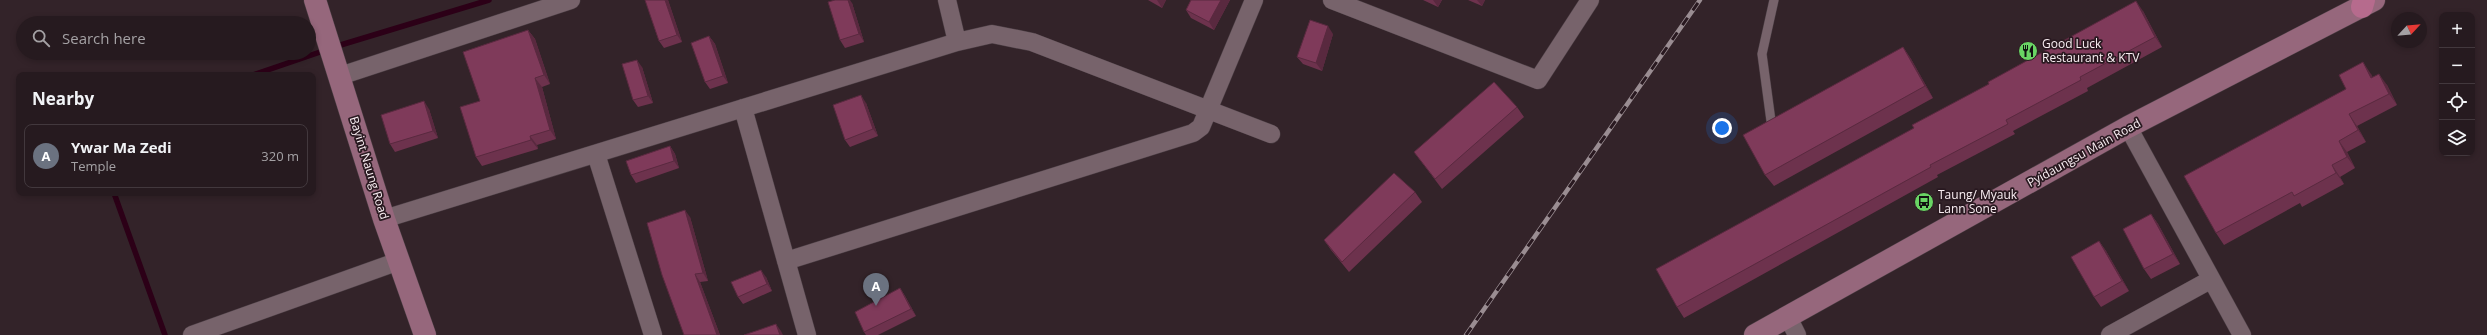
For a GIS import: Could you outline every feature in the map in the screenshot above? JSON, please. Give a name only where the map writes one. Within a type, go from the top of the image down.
[{"type":"main road","name":"Bayint Naung Road","points":[[316,0],[384,219],[425,335]]},
{"type":"main road","name":"Pyidaungsu Main Road","points":[[1755,335],[1792,326],[2128,127],[2367,2]]},
{"type":"street","points":[[340,76],[570,0]]},
{"type":"street","points":[[947,0],[957,42]]},
{"type":"street","points":[[786,261],[1193,133],[1201,127],[1254,0]]},
{"type":"street","points":[[1332,0],[1538,80],[1590,0]]},
{"type":"street","points":[[384,219],[957,42],[992,34],[1032,42],[1271,134]]},
{"type":"street","points":[[743,108],[807,335]]},
{"type":"street","points":[[2128,127],[2210,280],[2242,335]]},
{"type":"street","points":[[596,154],[653,335]]},
{"type":"street","points":[[192,335],[236,328],[399,260]]},
{"type":"street","points":[[2110,335],[2210,280]]},
{"type":"lane","points":[[1770,120],[1762,54],[1774,0]]},
{"type":"building","points":[[645,0],[665,0],[677,35],[659,41]]},
{"type":"building","points":[[835,0],[848,0],[859,34],[840,40],[828,2]]},
{"type":"building","points":[[1191,0],[1221,0],[1209,22],[1186,10]]},
{"type":"building","points":[[2136,1],[2155,37],[2080,77],[2081,80],[2006,120],[2008,124],[1930,165],[1931,167],[1677,307],[1656,269],[1914,128],[1912,125],[1989,84],[1988,82]]},
{"type":"building","points":[[1310,20],[1328,26],[1316,63],[1297,57]]},
{"type":"building","points":[[528,30],[544,75],[535,78],[550,130],[530,136],[531,140],[476,157],[460,107],[480,101],[463,52]]},
{"type":"building","points":[[709,36],[723,76],[705,82],[691,43]]},
{"type":"building","points":[[1903,47],[1925,86],[1765,175],[1743,135]]},
{"type":"building","points":[[637,60],[648,96],[633,100],[622,64]]},
{"type":"building","points":[[2363,62],[2371,78],[2379,74],[2389,94],[2349,114],[2358,130],[2339,141],[2347,157],[2332,165],[2336,173],[2294,196],[2292,192],[2216,233],[2184,176],[2346,89],[2339,75]]},
{"type":"building","points":[[1494,82],[1517,107],[1435,179],[1414,152]]},
{"type":"building","points":[[861,95],[873,129],[845,140],[833,105]]},
{"type":"building","points":[[424,101],[433,131],[390,144],[381,115]]},
{"type":"building","points":[[670,146],[674,161],[631,175],[626,161]]},
{"type":"building","points":[[1394,173],[1415,192],[1342,262],[1324,240]]},
{"type":"building","points":[[685,210],[703,273],[695,274],[717,335],[684,335],[662,275],[647,223]]},
{"type":"building","points":[[2151,214],[2173,254],[2144,269],[2123,229]]},
{"type":"building","points":[[2099,241],[2122,281],[2094,297],[2071,257]]},
{"type":"building","points":[[761,270],[767,284],[738,297],[731,282]]},
{"type":"building","points":[[900,288],[911,309],[864,332],[855,312]]},
{"type":"building","points":[[776,324],[780,335],[744,335]]},
{"type":"waterway","points":[[334,47],[489,0]]},
{"type":"waterway","points":[[316,53],[326,50]]},
{"type":"waterway","points":[[262,72],[297,60]]},
{"type":"waterway","points":[[115,196],[165,335]]},
{"type":"railway","points":[[1466,335],[1700,0]]},
{"type":"place","name":"Good Luck Restaurant & KTV","points":[[2028,51]]},
{"type":"place","name":"Taung/ Myauk Lann Sone","points":[[1924,202]]},
{"type":"place","name":"Ywar Ma Zedi","points":[[876,306]]}]
